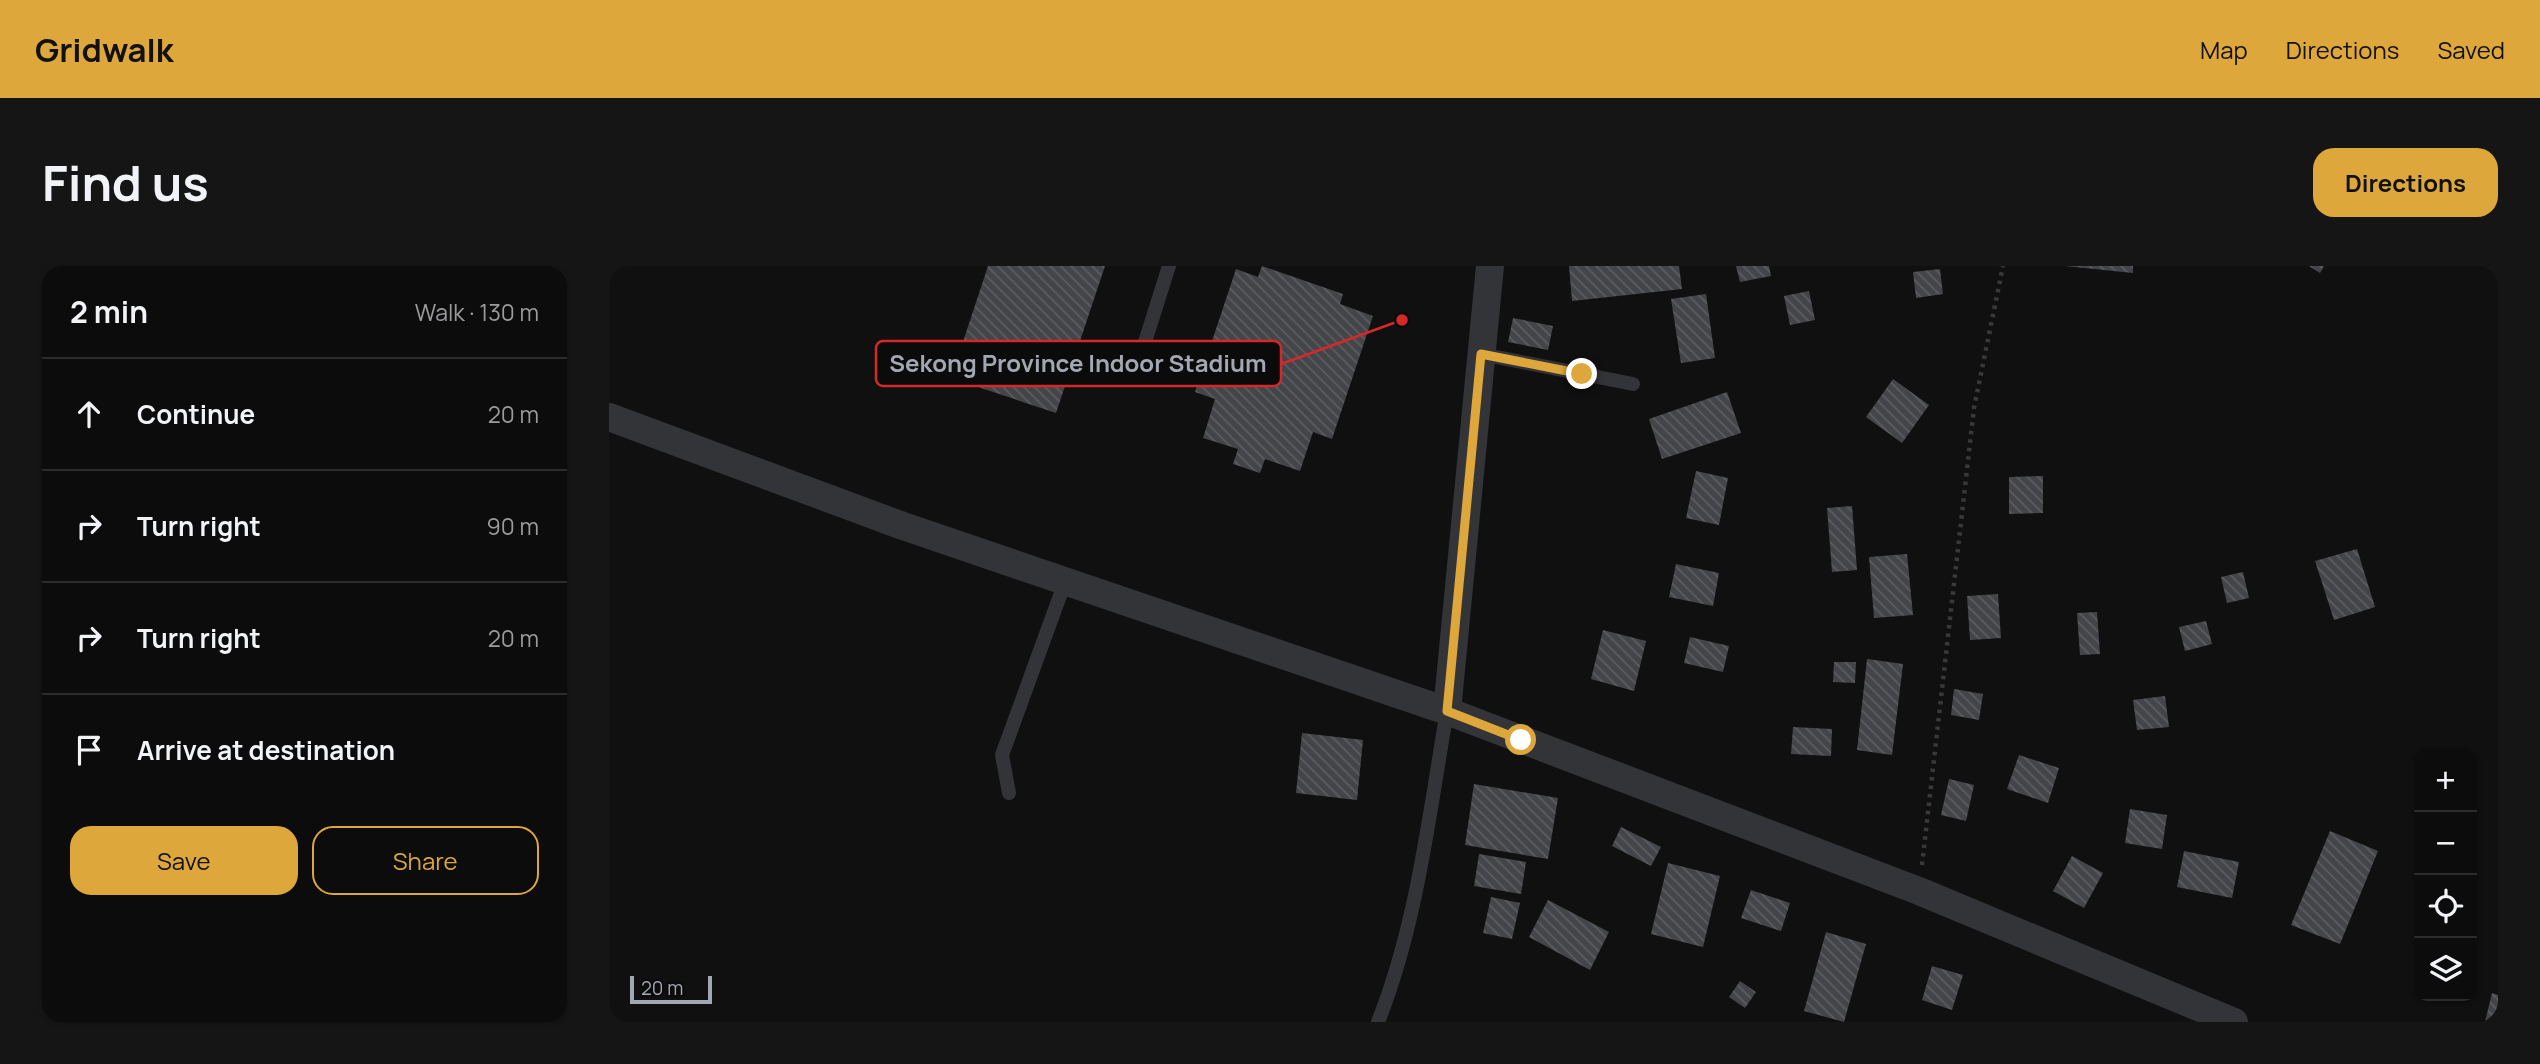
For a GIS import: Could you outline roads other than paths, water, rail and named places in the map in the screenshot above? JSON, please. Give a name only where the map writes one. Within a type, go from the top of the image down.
[{"type":"street","points":[[1447,711],[1490,266]]},
{"type":"street","points":[[609,417],[903,526],[1447,711],[1919,891],[2234,1022]]},
{"type":"lane","points":[[1139,361],[1169,266]]},
{"type":"lane","points":[[1481,354],[1633,384]]},
{"type":"lane","points":[[1009,793],[1002,755],[1065,582]]},
{"type":"lane","points":[[1378,1022],[1390,992],[1417,886],[1447,711]]},
{"type":"place","name":"Sekong Province Indoor Stadium","points":[[1402,320]]}]
